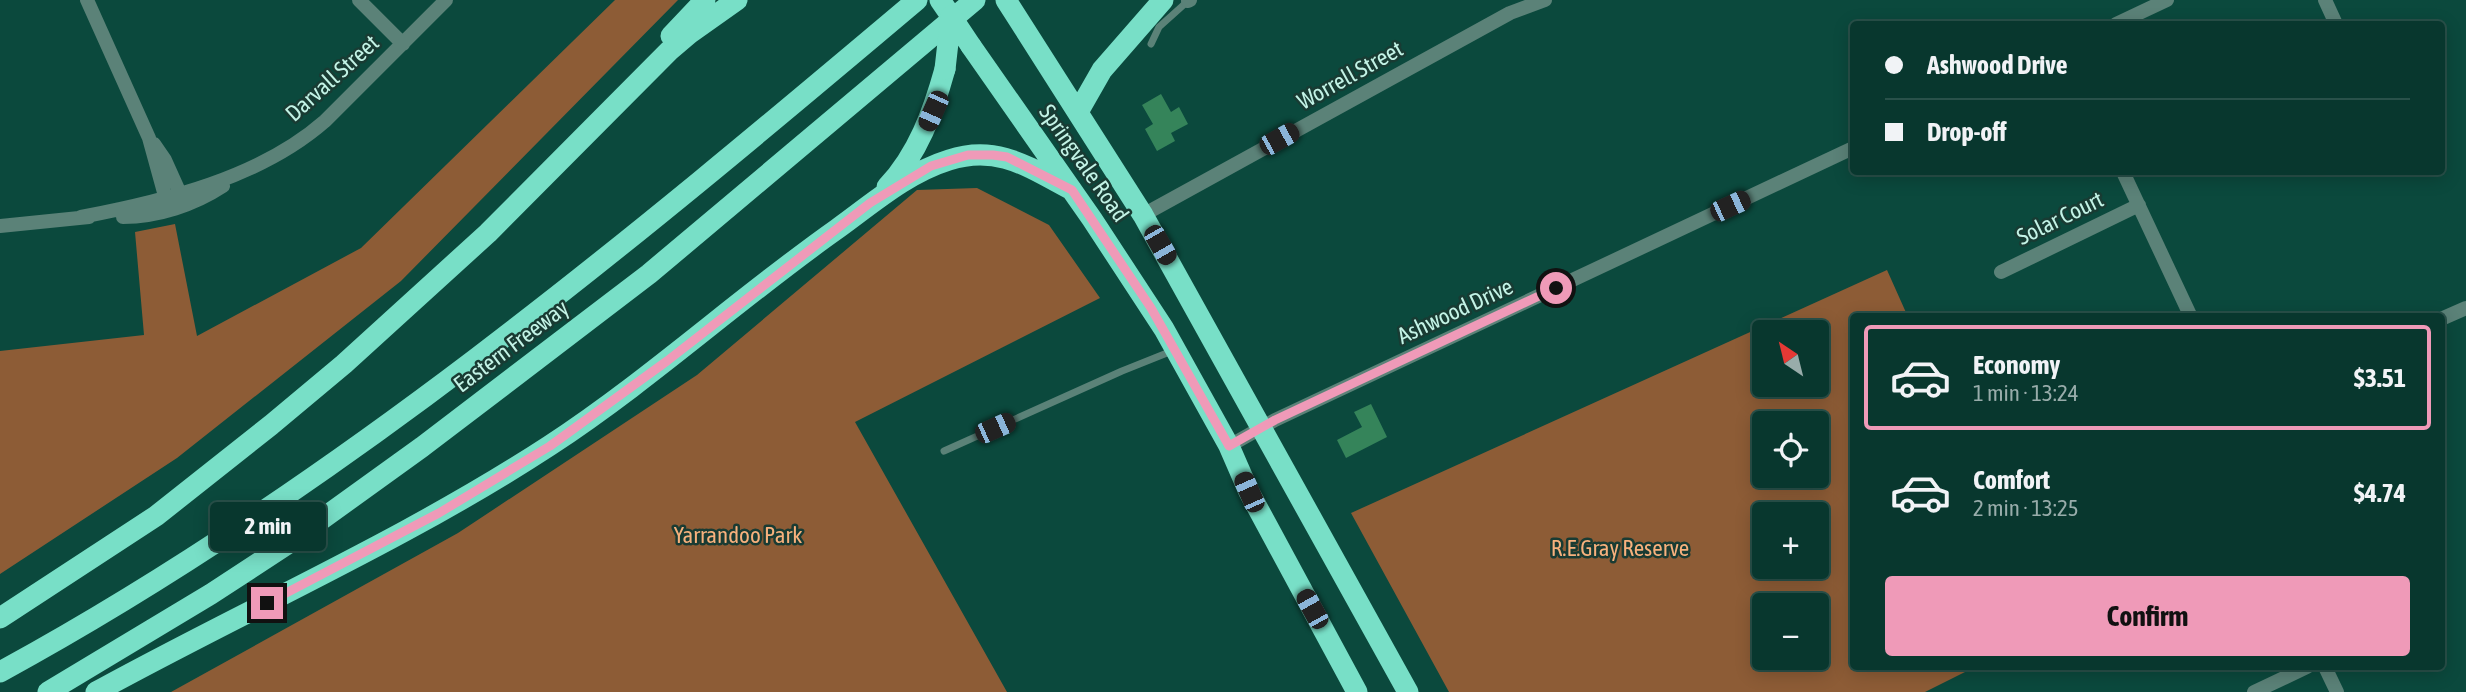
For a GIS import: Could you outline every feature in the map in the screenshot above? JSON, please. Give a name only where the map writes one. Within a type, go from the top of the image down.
[{"type":"highway","points":[[633,85],[688,16],[705,0]]},
{"type":"highway","points":[[0,618],[156,516],[323,382],[488,233],[633,85],[689,34],[737,0]]},
{"type":"highway","name":"Eastern Freeway","points":[[0,672],[92,619],[202,550],[402,412],[666,209],[917,0]]},
{"type":"highway","name":"Eastern Freeway","points":[[48,692],[211,594],[422,447],[649,274],[975,0]]},
{"type":"highway","points":[[1078,113],[1102,70],[1163,0]]},
{"type":"highway","points":[[96,692],[439,513],[550,446],[667,361],[870,203],[890,184],[913,151],[933,111],[945,69],[948,5]]},
{"type":"highway","name":"Springvale Road","points":[[948,5],[971,46],[1072,190],[1176,349],[1229,446],[1249,492],[1357,692]]},
{"type":"highway","name":"Springvale Road","points":[[1010,5],[1143,215],[1408,692]]},
{"type":"highway","points":[[870,203],[931,166],[968,155],[1007,157],[1072,190]]},
{"type":"street","points":[[87,0],[149,138],[167,204]]},
{"type":"street","points":[[359,0],[403,44]]},
{"type":"street","name":"Darvall Street","points":[[0,226],[82,218],[131,217],[222,187],[237,174],[316,130],[446,0]]},
{"type":"street","name":"Worrell Street","points":[[1143,215],[1510,13],[1545,0]]},
{"type":"street","points":[[2122,21],[2167,0]]},
{"type":"street","points":[[2325,0],[2335,21]]},
{"type":"street","points":[[149,138],[165,160],[183,200]]},
{"type":"street","name":"Ashwood Drive","points":[[1229,446],[1263,427],[1850,149]]},
{"type":"street","points":[[2124,175],[2189,313]]},
{"type":"street","name":"Solar Court","points":[[2001,272],[2139,205]]},
{"type":"street","points":[[2445,317],[2466,308]]},
{"type":"street","points":[[2254,692],[2301,670]]},
{"type":"street","points":[[2326,670],[2337,692]]},
{"type":"lane","points":[[1151,44],[1159,27],[1189,1]]},
{"type":"lane","points":[[944,451],[1176,349]]},
{"type":"green space","points":[[615,0],[678,0],[401,281],[177,458],[0,574],[0,351],[144,335],[135,232],[175,224],[197,336],[361,248]]},
{"type":"green space","name":"Yarrandoo Park","points":[[977,188],[1049,225],[1100,298],[855,422],[1007,692],[171,692],[458,533],[697,375],[917,190]]},
{"type":"green space","name":"R.E.Gray Reserve","points":[[1887,270],[1906,313],[1850,313],[1850,670],[1969,670],[1925,692],[1449,692],[1351,513],[1752,331],[1752,397],[1829,397],[1829,320],[1777,320]]},
{"type":"building","points":[[1161,94],[1171,112],[1179,107],[1188,124],[1171,133],[1175,141],[1157,151],[1145,129],[1153,124],[1142,105]]},
{"type":"building","points":[[1371,404],[1387,437],[1346,458],[1337,440],[1362,427],[1354,412]]},
{"type":"route","points":[[267,603],[439,513],[550,446],[667,361],[870,203],[931,166],[968,155],[993,155],[1016,160],[1072,190],[1164,329],[1229,446],[1275,420],[1556,288]]}]
